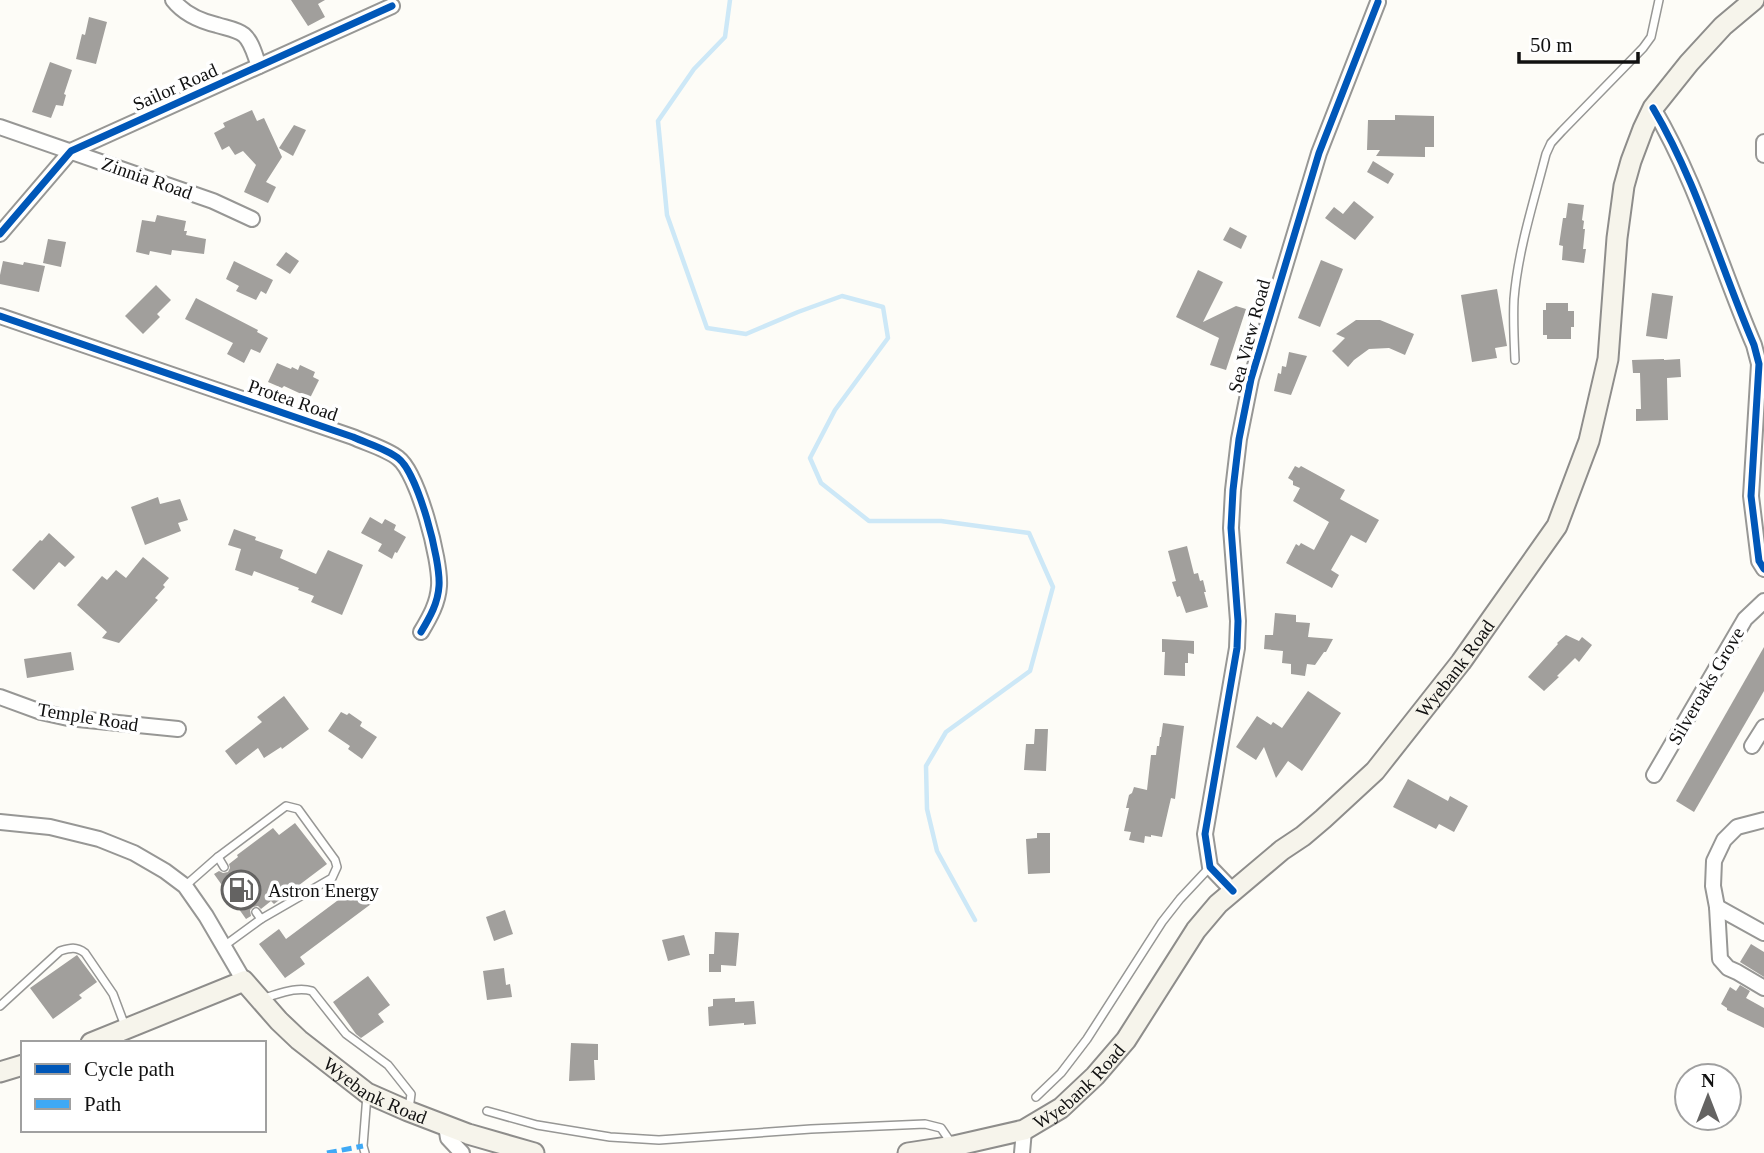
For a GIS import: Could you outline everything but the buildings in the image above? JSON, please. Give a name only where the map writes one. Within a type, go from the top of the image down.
[{"type":"main road","name":"Wyebank Road","points":[[908,1153],[1024,1130],[1061,1108],[1095,1076],[1126,1040],[1196,930],[1218,904],[1324,819],[1376,771],[1461,662],[1557,526],[1589,441],[1608,359],[1624,186],[1631,161],[1653,108],[1689,63],[1749,1]]},
{"type":"main road","name":"Wyebank Road","points":[[244,981],[299,1040],[367,1093],[468,1134],[534,1153]]},
{"type":"main road","points":[[96,1041],[244,981]]},
{"type":"main road","points":[[0,1072],[21,1066]]},
{"type":"street","points":[[173,0],[181,11],[211,24],[236,30],[244,36],[251,45],[259,66]]},
{"type":"street","name":"Sea View Road","points":[[1210,867],[1205,834],[1237,648],[1237,598],[1231,528],[1239,439],[1251,379],[1319,153],[1378,2]]},
{"type":"street","name":"Sailor Road","points":[[0,234],[71,151],[392,6]]},
{"type":"street","points":[[1653,108],[1693,188],[1759,364],[1751,496],[1759,561],[1764,569]]},
{"type":"street","name":"Zinnia Road","points":[[0,127],[212,201],[252,219]]},
{"type":"street","points":[[1764,142],[1764,155]]},
{"type":"street","name":"Protea Road","points":[[0,316],[353,437],[397,457],[407,468],[418,494],[438,567],[439,586],[433,611],[421,632]]},
{"type":"street","name":"Silveroaks Grove","points":[[1654,775],[1745,619],[1764,601]]},
{"type":"street","name":"Temple Road","points":[[0,697],[41,712],[68,718],[178,729]]},
{"type":"street","points":[[1752,746],[1764,727]]},
{"type":"street","points":[[1764,820],[1737,827],[1724,839],[1714,861],[1713,886],[1720,959],[1728,968],[1764,988]]},
{"type":"street","points":[[0,822],[50,827],[99,839],[134,853],[165,872],[185,886],[244,981]]},
{"type":"street","points":[[1210,867],[1233,891]]},
{"type":"street","points":[[1717,906],[1764,933]]},
{"type":"street","points":[[446,1126],[448,1138],[462,1153]]},
{"type":"street","points":[[1022,1153],[1024,1130]]},
{"type":"lane","points":[[1515,360],[1516,281],[1546,154],[1551,143],[1643,48],[1651,37],[1659,0]]},
{"type":"lane","points":[[185,886],[286,806],[298,809],[335,860],[337,867],[332,878],[258,916],[224,946]]},
{"type":"lane","points":[[218,858],[224,867]]},
{"type":"lane","points":[[1036,1097],[1060,1073],[1087,1039],[1162,922],[1210,867]]},
{"type":"lane","points":[[0,1006],[60,951],[79,948],[113,994],[126,1029]]},
{"type":"lane","points":[[260,999],[300,989],[312,991],[346,1034],[394,1070],[411,1094],[408,1111]]},
{"type":"lane","points":[[365,1153],[363,1136],[367,1093]]},
{"type":"lane","points":[[486,1111],[537,1125],[610,1137],[659,1140],[925,1124],[941,1128],[954,1146]]},
{"type":"waterway","points":[[730,0],[725,37],[694,69],[658,121],[667,215],[707,328],[746,334],[842,296],[883,307],[888,338],[835,410],[810,458],[821,483],[869,521],[941,521],[1029,533],[1053,587],[1030,671],[946,732],[926,766],[927,809],[937,851],[975,920]]},
{"type":"marked path","points":[[327,1153],[363,1146]]},
{"type":"cycle path","points":[[1233,891],[1210,867],[1205,834],[1237,648],[1238,621],[1231,528],[1239,439],[1251,379],[1319,153],[1378,2]]},
{"type":"cycle path","points":[[0,234],[71,151],[392,6]]},
{"type":"cycle path","points":[[1653,108],[1683,165],[1754,345],[1759,364],[1751,496],[1759,561],[1764,569]]},
{"type":"cycle path","points":[[0,316],[353,437],[398,458],[406,467],[420,498],[439,574],[437,598],[421,632]]},
{"type":"place","name":"Astron Energy","points":[[241,890]]}]
